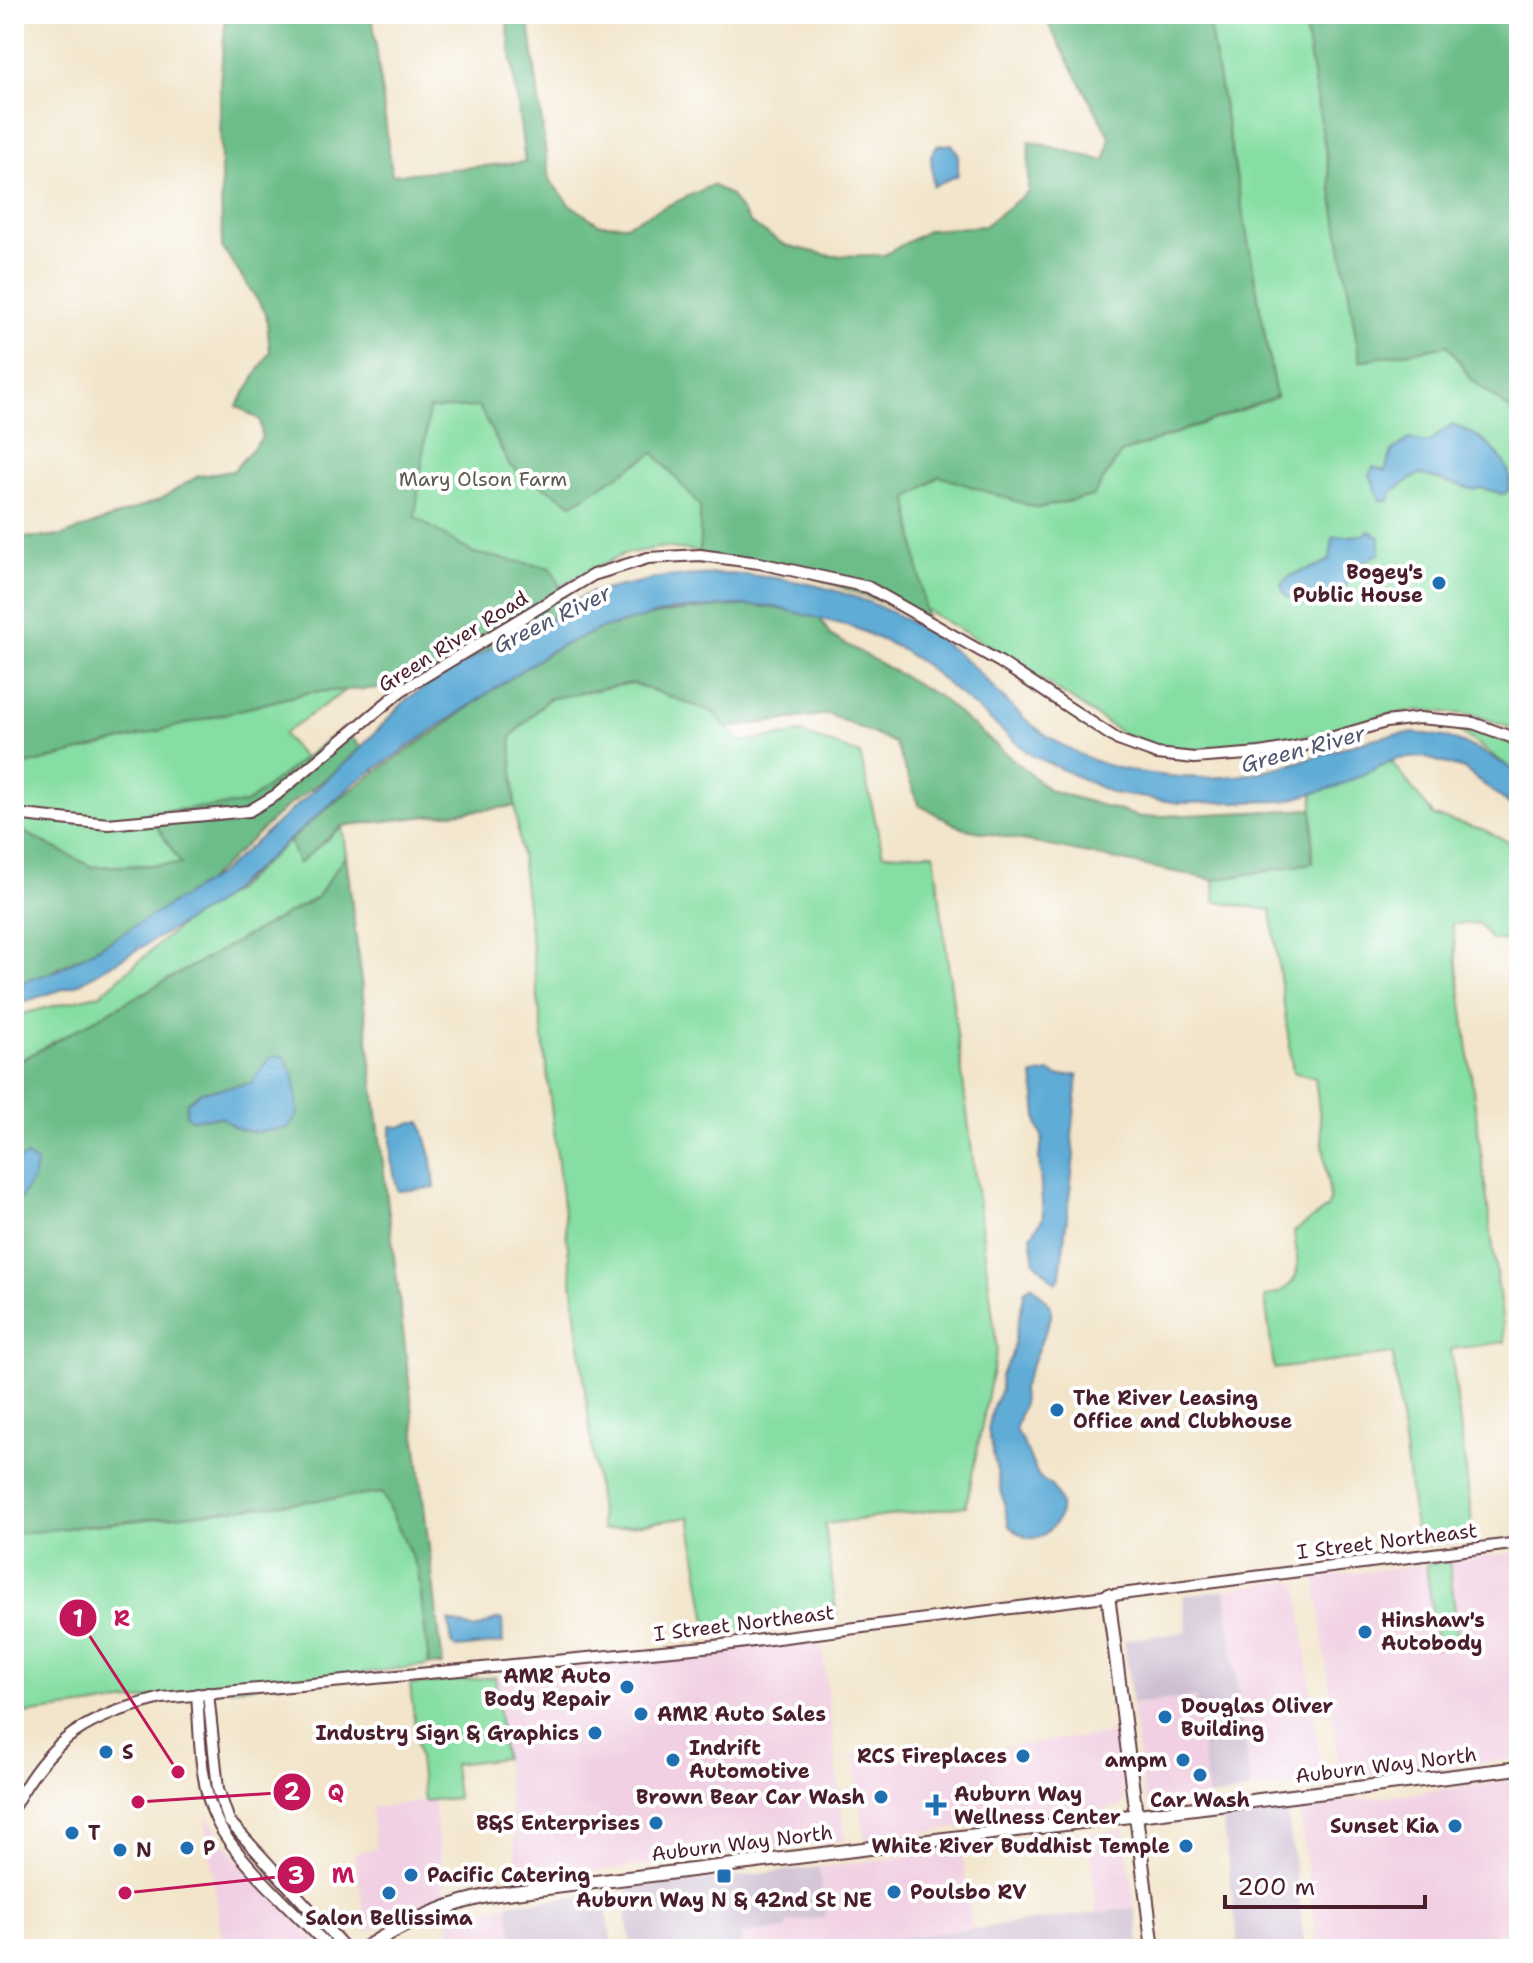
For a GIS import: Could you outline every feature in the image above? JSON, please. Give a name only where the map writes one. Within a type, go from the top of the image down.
[{"type":"main road","points":[[1108,1595],[1153,1949]]},
{"type":"main road","name":"Auburn Way North","points":[[363,1949],[394,1929],[483,1896],[1519,1768]]},
{"type":"street","name":"Green River Road","points":[[14,814],[88,824],[127,824],[226,816],[256,809],[402,690],[593,575],[626,562],[700,555],[770,565],[868,587],[926,618],[1118,740],[1157,754],[1194,758],[1260,753],[1315,743],[1386,722],[1419,718],[1473,723],[1519,740]]},
{"type":"street","name":"I Street Northeast","points":[[14,1806],[46,1755],[72,1733],[111,1711],[203,1694],[719,1645],[1519,1543]]},
{"type":"street","points":[[203,1694],[209,1797],[216,1820],[233,1844],[331,1949]]},
{"type":"street","points":[[203,1694],[218,1789],[229,1821],[346,1949]]},
{"type":"shaded area","points":[[1519,1552],[1519,1758],[1341,1779],[1315,1578],[1426,1564],[1437,1647],[1459,1645],[1449,1561]]},
{"type":"shaded area","points":[[1292,1580],[1298,1585],[1322,1778],[1319,1782],[1251,1791],[1225,1590]]},
{"type":"shaded area","points":[[1225,1590],[1251,1791],[1208,1797],[1195,1697],[1132,1704],[1124,1640],[1187,1632],[1183,1596]]},
{"type":"shaded area","points":[[817,1639],[822,1645],[845,1840],[519,1881],[495,1677]]},
{"type":"shaded area","points":[[1195,1696],[1208,1797],[1148,1802],[1144,1798],[1132,1705]]},
{"type":"shaded area","points":[[1115,1733],[1124,1801],[1121,1807],[868,1839],[864,1836],[854,1755],[898,1749],[900,1760]]},
{"type":"shaded area","points":[[1519,1780],[1519,1880],[1516,1858],[1510,1859],[1519,1930],[1374,1949],[1318,1949],[1299,1807]]},
{"type":"shaded area","points":[[433,1800],[446,1897],[402,1913],[367,1932],[354,1853],[376,1849],[371,1808]]},
{"type":"shaded area","points":[[1283,1809],[1288,1814],[1305,1949],[1239,1949],[1222,1816]]},
{"type":"shaded area","points":[[205,1813],[231,1852],[324,1949],[223,1949]]},
{"type":"shaded area","points":[[1124,1829],[1135,1908],[1097,1913],[1088,1835]]},
{"type":"shaded area","name":"Poulsbo RV","points":[[962,1850],[972,1929],[885,1940],[886,1949],[743,1949],[741,1934],[786,1929],[786,1922],[824,1918],[819,1867]]},
{"type":"shaded area","points":[[819,1867],[825,1918],[787,1922],[787,1929],[741,1934],[743,1949],[631,1949],[625,1900],[629,1891]]},
{"type":"shaded area","points":[[603,1894],[613,1949],[514,1949],[508,1904]]},
{"type":"shaded area","points":[[508,1904],[514,1949],[452,1948],[449,1919]]},
{"type":"shaded area","points":[[1135,1908],[1140,1949],[886,1949],[885,1940]]},
{"type":"shaded area","points":[[1495,1934],[1497,1949],[1374,1949]]},
{"type":"green space","points":[[226,14],[372,14],[392,175],[525,162],[506,14],[528,14],[549,179],[569,204],[599,224],[626,225],[712,185],[730,195],[750,223],[785,245],[831,256],[884,255],[929,230],[984,226],[1028,192],[1029,141],[1105,161],[1110,137],[1043,14],[1207,14],[1276,397],[1121,453],[1093,496],[1037,508],[939,476],[908,499],[926,618],[791,569],[700,555],[700,506],[654,453],[572,504],[510,466],[479,407],[429,409],[415,517],[473,553],[551,568],[568,604],[536,630],[495,646],[425,686],[310,692],[14,768],[14,538],[62,536],[159,500],[198,476],[233,471],[262,438],[260,420],[237,406],[270,352],[266,313],[222,247],[220,84]]},
{"type":"green space","name":"Mary Olson Farm","points":[[1207,14],[1303,14],[1360,360],[1448,345],[1471,379],[1519,417],[1519,731],[1475,715],[1419,710],[1259,745],[1194,750],[1159,746],[1122,733],[1005,655],[860,573],[664,547],[624,554],[581,575],[406,676],[334,365],[909,498],[940,476],[1037,508],[1093,496],[1121,453],[1276,397]]},
{"type":"green space","points":[[1303,14],[1519,14],[1519,417],[1471,379],[1448,345],[1360,361]]},
{"type":"green space","points":[[756,605],[819,616],[830,635],[938,696],[1049,790],[1141,817],[1313,809],[1312,863],[1214,880],[962,828],[919,805],[895,743],[828,714],[727,728],[713,712],[632,683],[548,699],[511,737],[515,806],[342,826],[298,864],[290,841],[326,810],[360,783],[558,647],[643,617]]},
{"type":"green space","points":[[632,683],[713,712],[740,742],[801,733],[860,754],[883,854],[934,853],[997,1349],[966,1506],[825,1524],[837,1619],[709,1635],[690,1517],[602,1530],[515,806],[510,737],[548,699]]},
{"type":"green space","points":[[346,690],[283,734],[304,759],[245,804],[149,812],[182,864],[92,867],[14,827],[14,768],[310,692]]},
{"type":"green space","points":[[1451,725],[1519,746],[1519,774]]},
{"type":"green space","points":[[342,729],[361,747],[338,769],[285,808],[202,886],[100,947],[40,978],[14,984],[14,827],[92,867],[181,864],[148,812],[245,804]]},
{"type":"green space","points":[[1391,761],[1434,816],[1482,829],[1519,847],[1519,940],[1491,940],[1479,923],[1452,924],[1505,1342],[1451,1349],[1474,1539],[1417,1546],[1393,1354],[1274,1369],[1265,1297],[1293,1281],[1297,1266],[1294,1232],[1327,1208],[1330,1200],[1315,1078],[1293,1072],[1271,910],[1215,902],[1214,880],[1312,863],[1313,794]]},
{"type":"green space","points":[[342,826],[346,855],[316,898],[14,1064],[14,1016],[101,994],[190,917],[235,890],[289,841],[299,863]]},
{"type":"green space","points":[[346,855],[443,1665],[429,1665],[418,1570],[382,1493],[14,1534],[14,1064],[316,898]]},
{"type":"green space","points":[[382,1493],[418,1570],[429,1665],[14,1715],[14,1534]]},
{"type":"green space","points":[[1449,1561],[1459,1645],[1437,1648],[1426,1564]]},
{"type":"green space","points":[[495,1677],[504,1758],[453,1764],[457,1798],[424,1801],[410,1685]]},
{"type":"water","points":[[952,144],[958,154],[958,175],[933,186],[931,155],[937,146]]},
{"type":"water","points":[[1452,424],[1493,449],[1507,469],[1508,491],[1504,494],[1480,488],[1474,490],[1420,474],[1394,490],[1388,502],[1380,500],[1370,474],[1373,467],[1385,471],[1392,451],[1409,439],[1428,443]]},
{"type":"water","points":[[1369,531],[1380,537],[1380,553],[1355,567],[1345,589],[1326,601],[1306,605],[1285,595],[1281,584],[1287,579],[1330,559],[1333,537],[1362,535]]},
{"type":"water","name":"Green River","points":[[718,574],[786,580],[820,587],[883,609],[942,642],[975,669],[1023,718],[1049,737],[1107,765],[1169,776],[1234,776],[1289,765],[1385,736],[1414,733],[1445,737],[1480,750],[1519,774],[1519,812],[1464,769],[1423,757],[1396,759],[1336,787],[1284,801],[1180,803],[1112,793],[1031,755],[925,665],[897,647],[853,627],[774,607],[737,605],[673,610],[600,629],[552,650],[356,782],[214,905],[76,985],[14,1005],[14,985],[56,971],[218,875],[353,756],[407,699],[442,676],[495,646],[543,626],[568,604],[590,593],[663,577]]},
{"type":"water","points":[[272,1056],[284,1056],[294,1076],[298,1115],[288,1128],[244,1130],[229,1124],[222,1117],[191,1119],[186,1114],[187,1103],[201,1092],[251,1083]]},
{"type":"water","points":[[1051,1072],[1057,1076],[1078,1075],[1072,1137],[1074,1156],[1060,1277],[1056,1283],[1035,1262],[1031,1236],[1043,1218],[1039,1156],[1043,1138],[1038,1127],[1033,1075]]},
{"type":"water","points":[[421,1122],[432,1160],[435,1188],[398,1191],[391,1160],[391,1126],[400,1127]]},
{"type":"water","points":[[26,1156],[37,1162],[33,1178],[14,1209],[14,1163]]},
{"type":"water","points":[[1032,1285],[1051,1306],[1051,1317],[1022,1388],[1023,1404],[1015,1430],[1038,1475],[1057,1494],[1060,1507],[1054,1525],[1034,1538],[1009,1526],[988,1430],[993,1406],[1001,1390],[1000,1376],[1011,1357],[1025,1290]]},
{"type":"water","points":[[497,1619],[502,1620],[503,1643],[457,1648],[452,1644],[449,1621],[475,1629]]},
{"type":"place","name":"Bogey's Public House","points":[[1439,583]]},
{"type":"place","name":"The River Leasing Office and Clubhouse","points":[[1057,1410]]},
{"type":"place","name":"Hinshaw's Autobody","points":[[1365,1632]]},
{"type":"place","name":"AMR Auto Body Repair","points":[[627,1687]]},
{"type":"place","name":"AMR Auto Sales","points":[[641,1714]]},
{"type":"place","name":"Douglas Oliver Building","points":[[1165,1717]]},
{"type":"place","name":"Industry Sign & Graphics","points":[[595,1733]]},
{"type":"place","name":"S","points":[[106,1752]]},
{"type":"place","name":"RCS Fireplaces","points":[[1023,1756]]},
{"type":"place","name":"Indrift Automotive","points":[[673,1760]]},
{"type":"place","name":"ampm","points":[[1183,1760]]},
{"type":"place","name":"R","points":[[178,1772]]},
{"type":"place","name":"Car Wash","points":[[1200,1775]]},
{"type":"place","name":"Brown Bear Car Wash","points":[[881,1797]]},
{"type":"place","name":"Q","points":[[138,1802]]},
{"type":"place","name":"Auburn Way Wellness Center","points":[[936,1805]]},
{"type":"place","name":"B&S Enterprises","points":[[656,1823]]},
{"type":"place","name":"Sunset Kia","points":[[1455,1826]]},
{"type":"place","name":"T","points":[[72,1833]]},
{"type":"place","name":"White River Buddhist Temple","points":[[1186,1846]]},
{"type":"place","name":"P","points":[[187,1848]]},
{"type":"place","name":"N","points":[[120,1850]]},
{"type":"place","name":"Pacific Catering","points":[[411,1875]]},
{"type":"place","name":"Auburn Way N & 42nd St NE","points":[[724,1876]]},
{"type":"place","name":"Poulsbo RV","points":[[894,1892]]},
{"type":"place","name":"M","points":[[125,1893]]},
{"type":"place","name":"Salon Bellissima","points":[[389,1893]]}]
